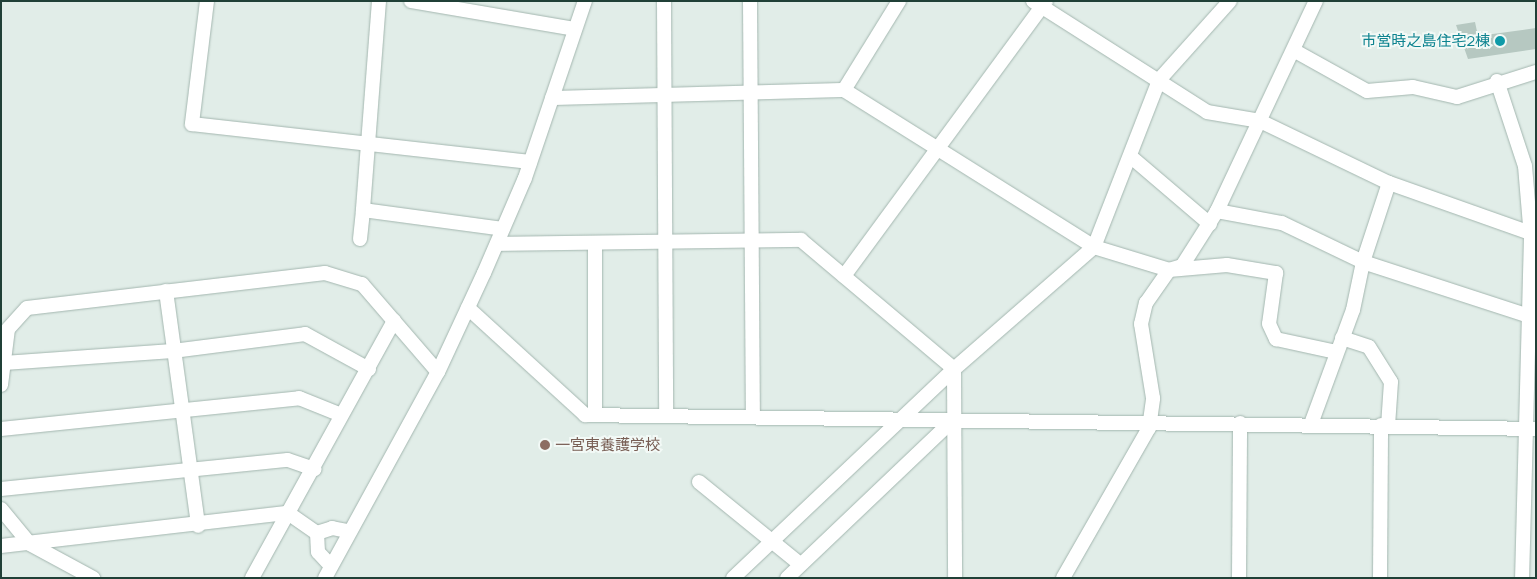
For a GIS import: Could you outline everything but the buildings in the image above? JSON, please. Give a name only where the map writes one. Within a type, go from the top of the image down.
[{"type":"street","points":[[207,1],[192,124],[368,142],[530,162]]},
{"type":"street","points":[[360,239],[379,1]]},
{"type":"street","points":[[411,1],[491,7],[576,29]]},
{"type":"street","points":[[328,572],[348,531],[438,372],[497,244],[530,162],[586,1]]},
{"type":"street","points":[[664,1],[666,415]]},
{"type":"street","points":[[750,1],[753,415]]},
{"type":"street","points":[[844,90],[899,1]]},
{"type":"street","points":[[733,578],[954,369],[1094,246],[1159,80],[1230,1]]},
{"type":"street","points":[[1063,578],[1150,423],[1153,398],[1141,324],[1146,302],[1170,270],[1182,266],[1214,218],[1295,51],[1316,1]]},
{"type":"street","points":[[844,276],[939,150],[1040,3],[1207,112],[1260,121],[1390,184],[1534,236]]},
{"type":"street","points":[[1295,51],[1367,91],[1413,87],[1458,97],[1497,81],[1536,72]]},
{"type":"street","points":[[1497,81],[1525,166],[1534,236],[1529,316],[1529,429],[1522,578]]},
{"type":"street","points":[[554,91],[665,93],[844,90],[1094,246],[1170,270],[1227,265],[1276,273],[1269,324],[1276,339],[1336,352]]},
{"type":"street","points":[[1130,156],[1214,218],[1282,223],[1363,262],[1529,316]]},
{"type":"street","points":[[1311,424],[1342,338],[1363,262],[1390,184]]},
{"type":"street","points":[[363,210],[503,229]]},
{"type":"street","points":[[497,244],[752,243],[801,240],[954,369],[955,578]]},
{"type":"street","points":[[595,244],[595,414]]},
{"type":"street","points":[[1,385],[8,329],[27,308],[325,272],[362,284],[438,372]]},
{"type":"street","points":[[166,292],[188,469],[198,526]]},
{"type":"street","points":[[468,308],[585,415],[753,415],[1529,429]]},
{"type":"street","points":[[252,578],[314,469],[341,415],[394,321]]},
{"type":"street","points":[[4,363],[173,351],[305,334],[368,369]]},
{"type":"street","points":[[1342,338],[1369,347],[1391,382],[1384,425],[1380,578]]},
{"type":"street","points":[[1,429],[299,398],[341,415]]},
{"type":"street","points":[[787,578],[954,419]]},
{"type":"street","points":[[1239,578],[1240,423]]},
{"type":"street","points":[[1,489],[288,460],[314,469]]},
{"type":"street","points":[[699,482],[800,564]]},
{"type":"street","points":[[1,509],[30,544],[93,578]]},
{"type":"street","points":[[1,546],[198,526],[288,514],[317,533]]},
{"type":"street","points":[[317,533],[332,528],[348,531]]},
{"type":"street","points":[[317,533],[318,552],[328,572]]},
{"type":"place","name":"市営時之島住宅2棟","points":[[1500,41]]},
{"type":"place","name":"一宮東養護学校","points":[[545,445]]}]
